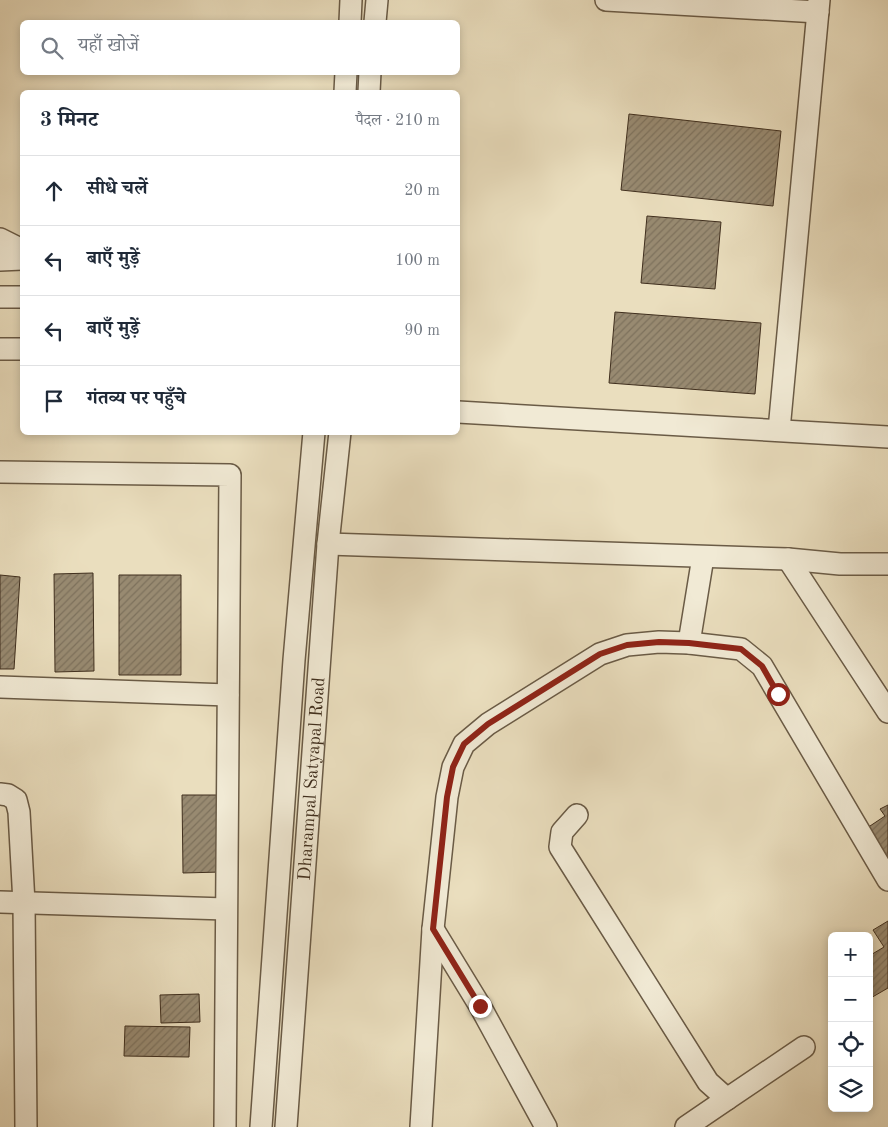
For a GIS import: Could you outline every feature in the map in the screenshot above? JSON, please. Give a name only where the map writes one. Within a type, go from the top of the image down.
[{"type":"street","points":[[350,20],[351,0]]},
{"type":"street","points":[[375,20],[377,0]]},
{"type":"street","points":[[606,0],[818,6],[779,430]]},
{"type":"street","points":[[344,90],[346,75]]},
{"type":"street","points":[[369,90],[370,75]]},
{"type":"street","points":[[0,239],[20,249]]},
{"type":"street","points":[[0,260],[20,259]]},
{"type":"street","points":[[0,297],[20,297]]},
{"type":"street","points":[[0,349],[20,349]]},
{"type":"street","points":[[460,412],[888,438]]},
{"type":"street","name":"Dharampal Satyapal Road","points":[[261,1127],[294,660],[314,435]]},
{"type":"street","name":"Dharampal Satyapal Road","points":[[286,1127],[328,544],[340,435]]},
{"type":"street","points":[[0,472],[230,475],[225,1127]]},
{"type":"street","points":[[328,544],[788,560],[840,564],[888,564]]},
{"type":"street","points":[[689,643],[703,557]]},
{"type":"street","points":[[788,560],[888,712]]},
{"type":"street","points":[[421,1127],[433,929],[447,797],[453,767],[464,744],[488,724],[600,654],[627,645],[659,642],[689,643],[741,649],[762,666],[888,880]]},
{"type":"street","points":[[0,687],[228,695]]},
{"type":"street","points":[[0,794],[8,795],[16,800],[19,812],[24,903],[26,1127]]},
{"type":"street","points":[[577,815],[562,832],[560,848],[708,1082],[727,1099]]},
{"type":"street","points":[[0,902],[226,909]]},
{"type":"street","points":[[433,929],[480,1006],[546,1127]]},
{"type":"street","points":[[686,1127],[804,1047]]},
{"type":"building","points":[[629,114],[781,131],[773,206],[621,190]]},
{"type":"building","points":[[647,216],[721,222],[715,289],[641,283]]},
{"type":"building","points":[[615,312],[761,323],[755,394],[609,383]]},
{"type":"building","points":[[93,573],[94,671],[55,672],[54,574]]},
{"type":"building","points":[[0,575],[20,577],[14,669],[0,669]]},
{"type":"building","points":[[119,575],[181,575],[181,675],[119,675]]},
{"type":"building","points":[[182,795],[221,795],[221,872],[183,873]]},
{"type":"building","points":[[888,805],[888,861],[867,828],[885,816],[880,809]]},
{"type":"building","points":[[888,921],[888,988],[873,997],[873,954],[884,947],[873,930]]},
{"type":"building","points":[[199,994],[200,1022],[161,1023],[160,995]]},
{"type":"building","points":[[125,1026],[190,1027],[189,1057],[124,1056]]},
{"type":"route","points":[[480,1006],[433,929],[447,797],[453,767],[464,744],[488,724],[600,654],[627,645],[659,642],[689,643],[741,649],[762,666],[778,694]]}]
